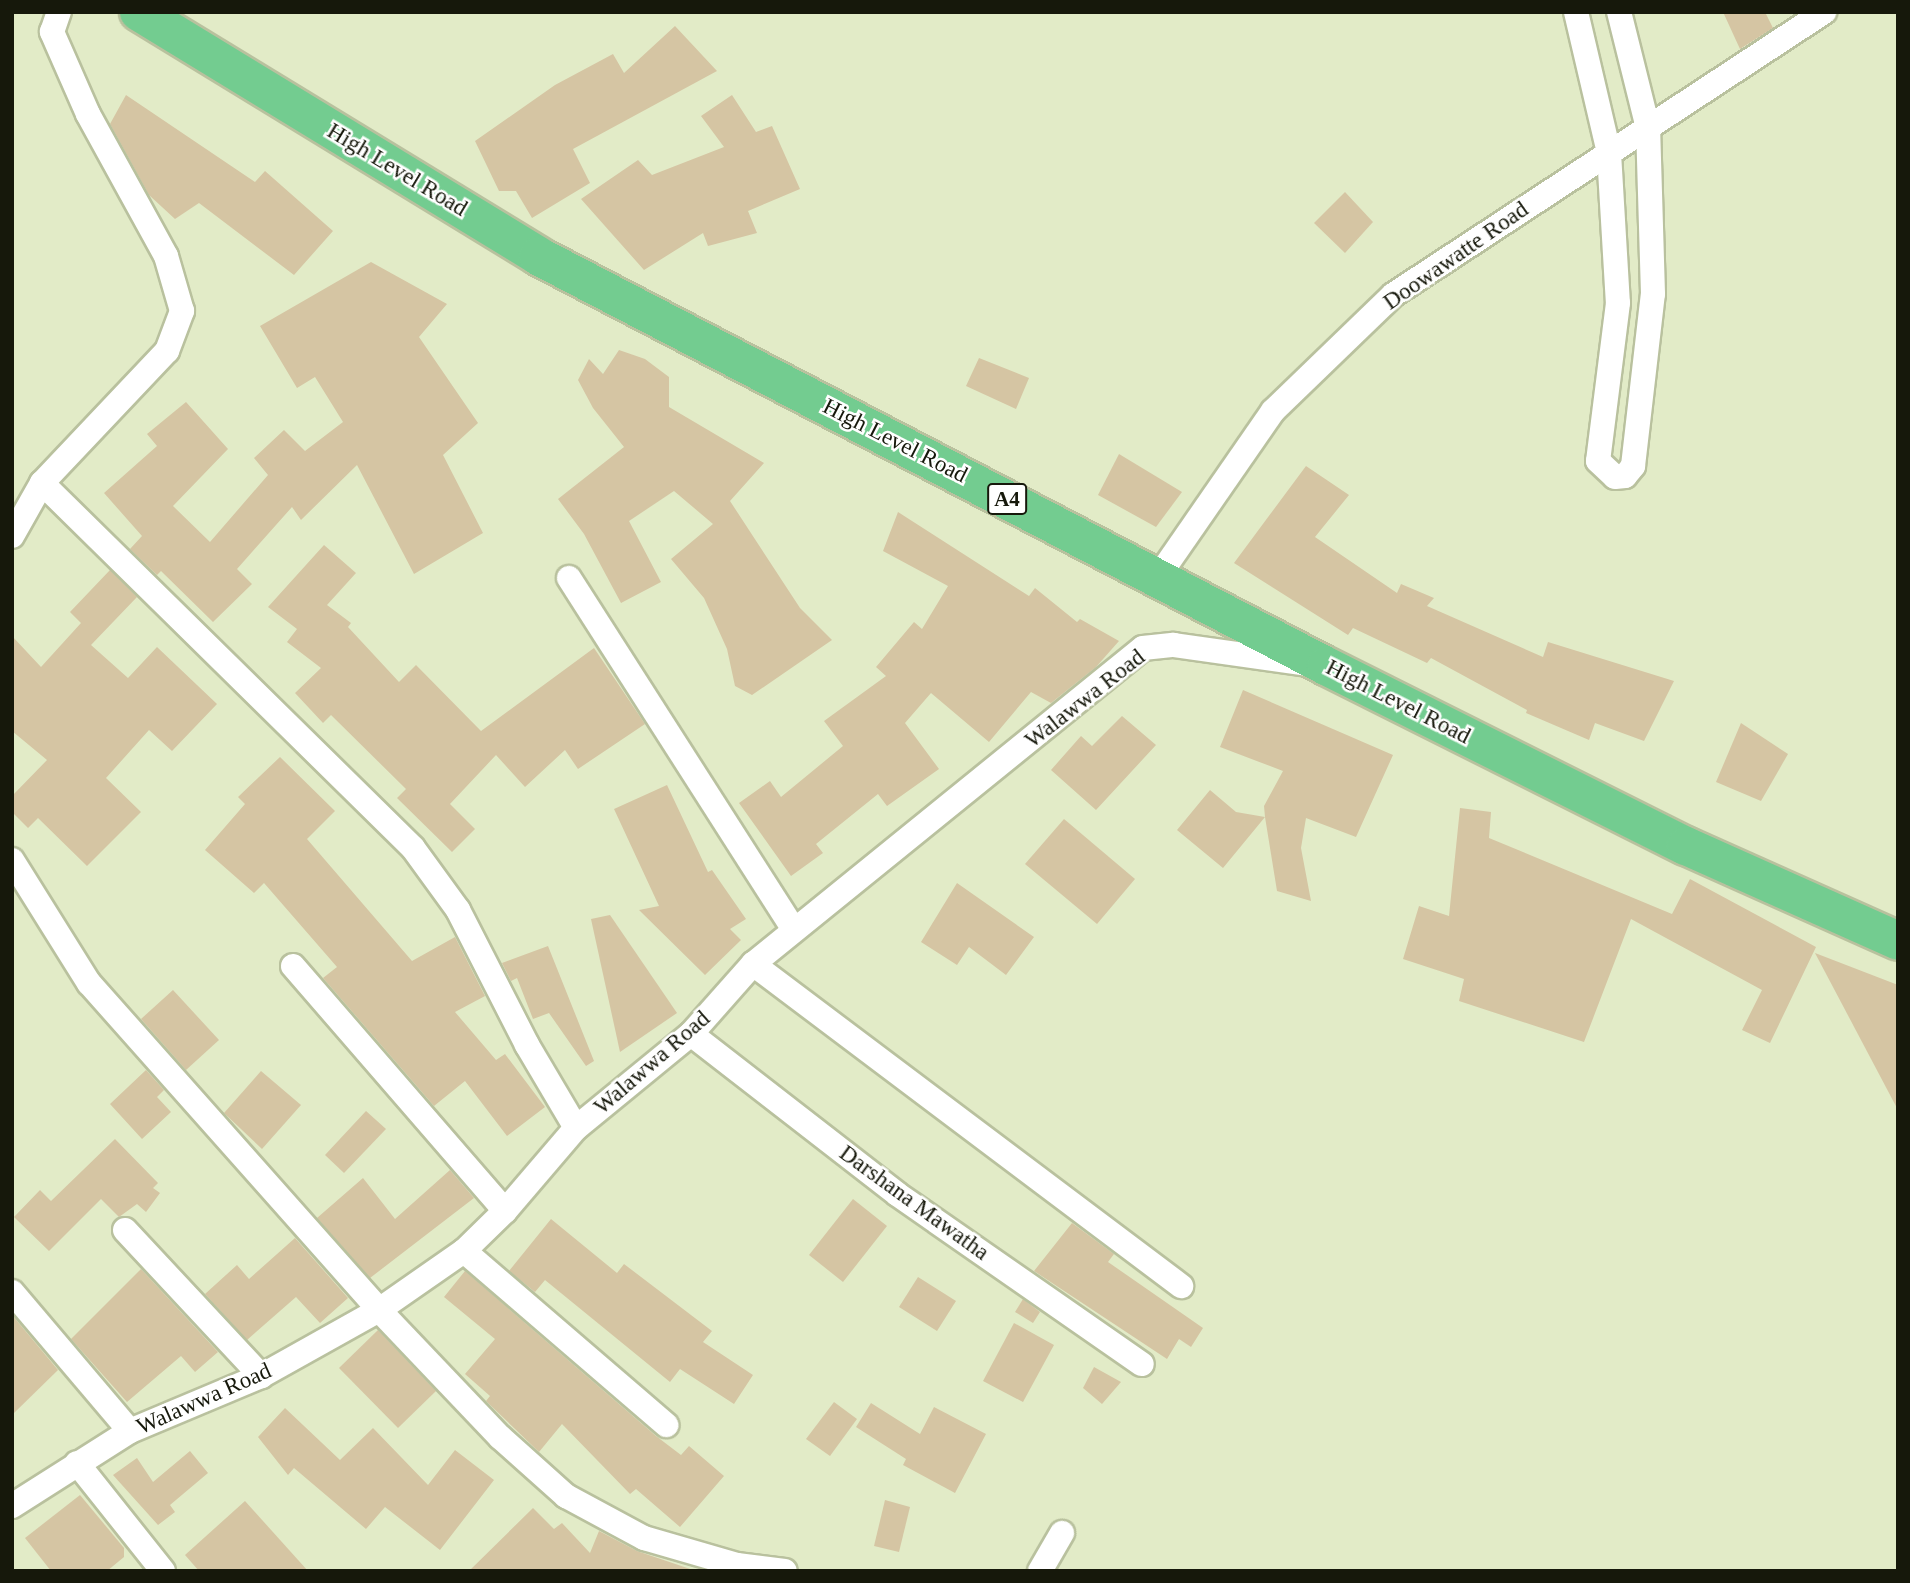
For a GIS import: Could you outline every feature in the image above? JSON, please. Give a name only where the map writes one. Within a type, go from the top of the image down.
[{"type":"highway","name":"High Level Road","points":[[139,12],[538,256],[1326,666],[1686,846],[1898,941]]},
{"type":"street","points":[[12,536],[42,483],[167,351],[182,310],[166,256],[88,114],[52,32],[59,12]]},
{"type":"street","points":[[1576,12],[1609,153],[1618,303],[1598,461],[1615,477],[1625,476],[1633,466],[1653,295],[1648,128],[1619,12]]},
{"type":"street","name":"Doowawatte Road","points":[[1158,577],[1273,411],[1393,295],[1824,12]]},
{"type":"street","points":[[42,483],[413,848],[458,909],[527,1045],[576,1128]]},
{"type":"street","points":[[569,578],[793,928]]},
{"type":"street","name":"Walawwa Road","points":[[12,1506],[130,1431],[261,1376],[379,1310],[464,1251],[505,1211],[576,1128],[691,1034],[753,964],[793,928],[1143,648],[1174,645],[1326,666]]},
{"type":"street","points":[[12,860],[89,983],[379,1310],[500,1437],[566,1496],[644,1538],[737,1565],[785,1571]]},
{"type":"street","points":[[753,964],[1181,1286]]},
{"type":"street","points":[[293,966],[505,1211]]},
{"type":"street","name":"Darshana Mawatha","points":[[691,1034],[897,1194],[1142,1364]]},
{"type":"street","points":[[125,1230],[261,1376]]},
{"type":"street","points":[[464,1251],[666,1425]]},
{"type":"street","points":[[12,1292],[130,1431]]},
{"type":"street","points":[[77,1463],[163,1571]]},
{"type":"street","points":[[1040,1571],[1062,1533]]},
{"type":"building","points":[[1723,12],[1765,12],[1773,28],[1740,49]]},
{"type":"building","points":[[675,26],[717,71],[573,149],[590,183],[532,218],[516,191],[499,191],[475,141],[555,85],[613,54],[624,73]]},
{"type":"building","points":[[126,95],[255,182],[265,171],[333,231],[294,275],[199,203],[175,219],[149,195],[110,124]]},
{"type":"building","points":[[732,95],[756,132],[772,126],[800,189],[748,211],[757,233],[708,246],[703,233],[644,270],[581,199],[638,160],[652,175],[724,147],[701,116]]},
{"type":"building","points":[[1345,192],[1373,222],[1345,253],[1314,223]]},
{"type":"building","points":[[371,262],[447,304],[419,337],[478,423],[443,455],[483,533],[414,574],[357,465],[301,520],[292,507],[237,569],[252,584],[213,622],[161,571],[157,575],[130,549],[142,536],[104,493],[157,446],[147,434],[186,402],[228,449],[173,506],[210,542],[268,475],[254,458],[284,430],[305,451],[343,422],[315,377],[297,388],[260,326]]},
{"type":"building","points":[[619,350],[645,359],[669,377],[669,407],[764,463],[730,501],[800,608],[832,640],[752,695],[735,686],[727,649],[704,598],[671,559],[713,524],[674,491],[629,521],[661,582],[621,603],[584,534],[558,499],[624,447],[593,408],[578,380],[589,359],[603,374]]},
{"type":"building","points":[[979,358],[1029,378],[1016,409],[966,386]]},
{"type":"building","points":[[1119,454],[1182,492],[1156,527],[1098,495]]},
{"type":"building","points":[[1306,466],[1349,495],[1315,537],[1397,593],[1401,584],[1434,598],[1427,606],[1543,657],[1548,642],[1674,681],[1644,741],[1595,723],[1589,740],[1526,713],[1527,710],[1431,658],[1427,663],[1353,628],[1348,635],[1234,563]]},
{"type":"building","points":[[898,512],[1029,596],[1035,588],[1077,622],[1080,619],[1119,641],[1096,667],[1051,703],[1031,692],[989,742],[931,693],[905,723],[939,769],[887,806],[878,794],[816,844],[823,853],[791,876],[739,803],[770,781],[781,797],[843,746],[824,721],[886,676],[876,667],[914,622],[922,629],[948,586],[883,551]]},
{"type":"building","points":[[324,545],[356,573],[327,605],[351,623],[348,627],[399,682],[416,665],[481,731],[594,648],[645,724],[578,769],[565,750],[525,787],[496,755],[450,804],[475,829],[452,852],[397,798],[406,789],[331,715],[323,723],[295,693],[321,668],[287,642],[297,629],[268,607]]},
{"type":"building","points":[[110,570],[137,597],[91,645],[128,678],[157,647],[217,704],[172,751],[149,730],[106,778],[141,812],[87,866],[38,818],[28,828],[12,812],[12,796],[47,760],[12,731],[12,636],[41,667],[81,623],[70,612]]},
{"type":"building","points":[[1243,690],[1393,755],[1356,837],[1306,818],[1301,848],[1311,901],[1277,891],[1264,806],[1283,771],[1220,747]]},
{"type":"building","points":[[1122,716],[1156,745],[1096,810],[1051,770],[1081,736],[1092,746]]},
{"type":"building","points":[[1741,723],[1788,754],[1761,801],[1716,782]]},
{"type":"building","points":[[280,757],[335,811],[307,839],[412,961],[455,937],[485,996],[455,1012],[496,1060],[505,1054],[545,1107],[507,1136],[465,1081],[434,1106],[323,978],[337,967],[264,883],[254,893],[205,850],[245,804],[238,797]]},
{"type":"building","points":[[667,785],[708,872],[712,870],[746,919],[730,929],[741,940],[705,975],[639,910],[659,906],[614,809]]},
{"type":"building","points":[[1210,790],[1236,812],[1265,817],[1223,868],[1177,830]]},
{"type":"building","points":[[1460,808],[1491,812],[1489,838],[1672,914],[1690,879],[1816,947],[1770,1043],[1742,1030],[1762,990],[1631,919],[1584,1042],[1459,1001],[1464,979],[1403,959],[1419,906],[1449,916]]},
{"type":"building","points":[[1064,819],[1135,879],[1097,924],[1025,864]]},
{"type":"building","points":[[957,883],[1034,937],[1006,975],[969,947],[957,965],[921,942]]},
{"type":"building","points":[[610,915],[677,1013],[620,1052],[591,919]]},
{"type":"building","points":[[548,946],[594,1061],[586,1066],[549,1013],[533,1019],[517,978],[511,981],[502,963]]},
{"type":"building","points":[[1815,953],[1898,985],[1898,1110]]},
{"type":"building","points":[[173,990],[219,1040],[186,1070],[141,1019]]},
{"type":"building","points":[[146,1070],[164,1090],[157,1097],[171,1112],[142,1139],[110,1104]]},
{"type":"building","points":[[261,1071],[301,1105],[262,1149],[224,1113]]},
{"type":"building","points":[[366,1111],[386,1129],[344,1173],[325,1155]]},
{"type":"building","points":[[115,1139],[158,1183],[153,1188],[160,1193],[146,1212],[137,1204],[119,1217],[101,1199],[49,1251],[14,1217],[40,1190],[51,1201]]},
{"type":"building","points":[[450,1170],[474,1198],[370,1278],[317,1218],[363,1178],[395,1219]]},
{"type":"building","points":[[853,1199],[887,1226],[843,1282],[809,1255]]},
{"type":"building","points":[[551,1219],[617,1273],[624,1264],[712,1331],[703,1342],[753,1375],[734,1404],[680,1369],[670,1382],[545,1280],[535,1292],[509,1271]]},
{"type":"building","points":[[1072,1223],[1114,1254],[1108,1262],[1203,1328],[1191,1347],[1179,1339],[1167,1359],[1034,1271]]},
{"type":"building","points":[[295,1238],[348,1298],[320,1323],[296,1297],[247,1340],[205,1294],[237,1265],[249,1279]]},
{"type":"building","points":[[141,1269],[218,1352],[195,1372],[181,1356],[127,1402],[71,1339]]},
{"type":"building","points":[[465,1271],[656,1436],[681,1455],[689,1446],[724,1476],[680,1527],[636,1489],[630,1494],[562,1424],[539,1452],[486,1401],[490,1396],[465,1374],[495,1339],[444,1297]]},
{"type":"building","points":[[918,1277],[956,1301],[937,1331],[899,1307]]},
{"type":"building","points":[[1023,1299],[1040,1312],[1033,1323],[1015,1312]]},
{"type":"building","points":[[12,1315],[58,1370],[12,1415]]},
{"type":"building","points":[[1014,1323],[1054,1345],[1023,1402],[983,1381]]},
{"type":"building","points":[[378,1330],[436,1391],[398,1428],[339,1368]]},
{"type":"building","points":[[1094,1367],[1121,1382],[1102,1404],[1083,1388]]},
{"type":"building","points":[[834,1402],[857,1419],[830,1456],[806,1439]]},
{"type":"building","points":[[871,1403],[920,1434],[934,1407],[986,1434],[955,1493],[903,1465],[906,1459],[856,1427]]},
{"type":"building","points":[[285,1408],[340,1460],[373,1428],[428,1485],[455,1450],[494,1480],[440,1550],[385,1507],[366,1529],[294,1468],[288,1475],[258,1437]]},
{"type":"building","points":[[190,1451],[208,1473],[170,1505],[175,1512],[158,1525],[113,1475],[137,1458],[153,1482]]},
{"type":"building","points":[[80,1495],[124,1548],[124,1557],[107,1571],[51,1571],[25,1538]]},
{"type":"building","points":[[885,1500],[910,1507],[899,1552],[874,1546]]},
{"type":"building","points":[[245,1501],[308,1571],[199,1571],[185,1555]]},
{"type":"building","points":[[533,1508],[554,1529],[562,1523],[590,1553],[599,1531],[637,1551],[696,1571],[469,1571]]}]
